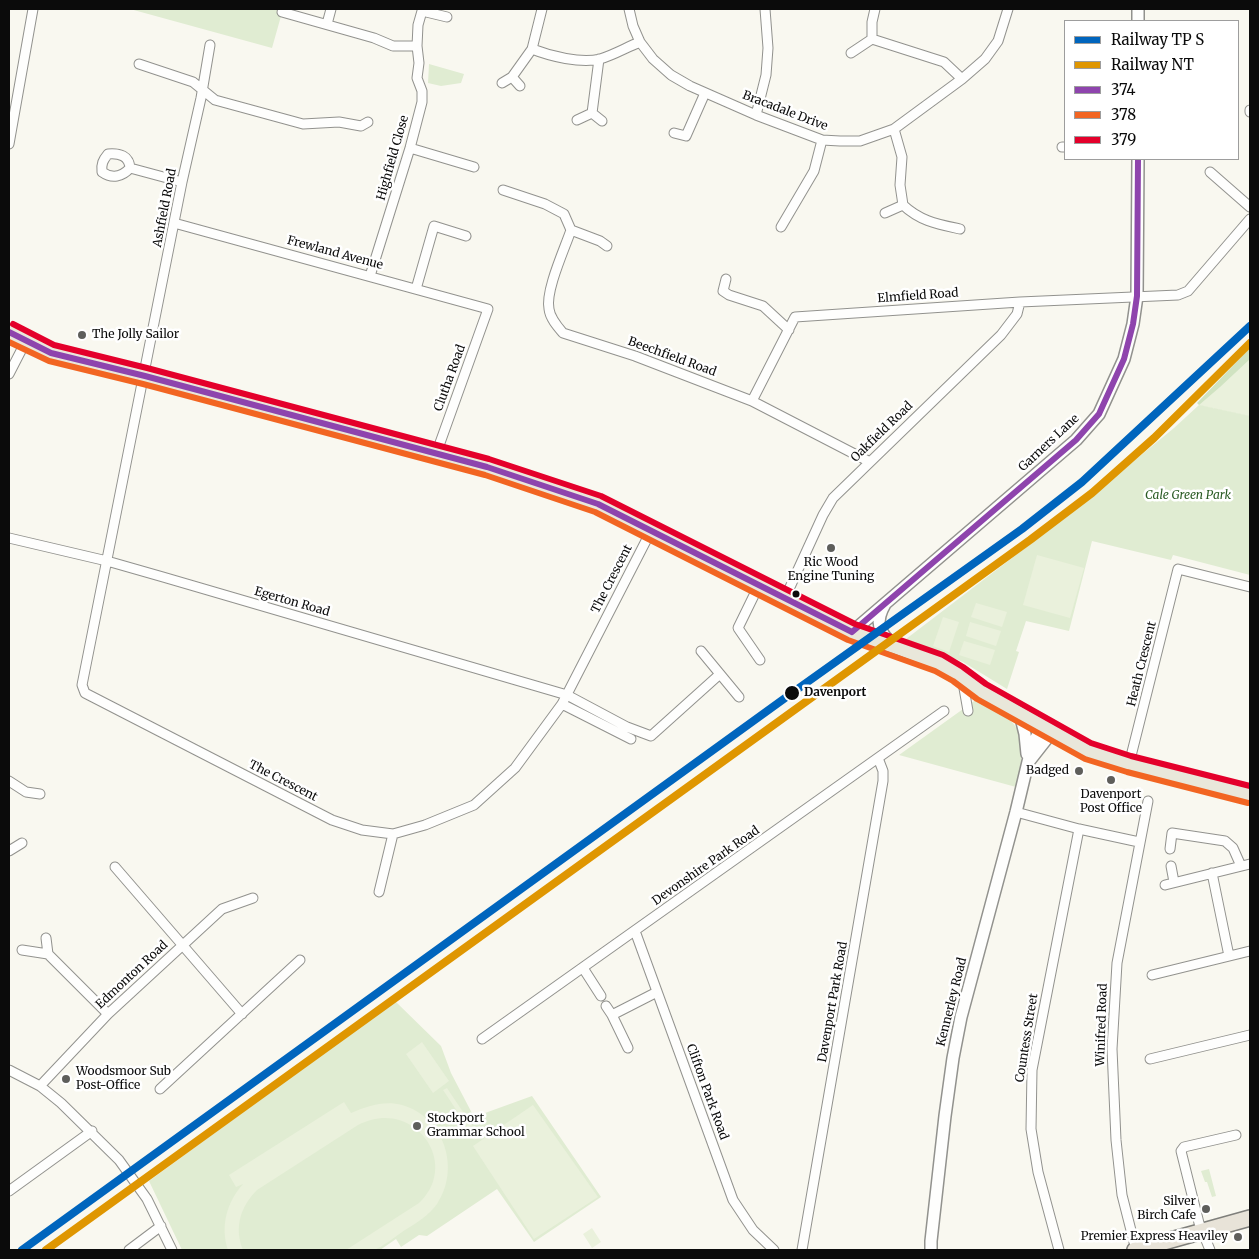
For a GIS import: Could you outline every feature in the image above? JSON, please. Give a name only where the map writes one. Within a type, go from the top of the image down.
[{"type":"highway","points":[[1135,1250],[1250,1218]]},
{"type":"main road","points":[[9,332],[52,353],[145,376],[516,476],[598,504],[852,632],[889,643],[939,663],[980,691],[1088,751],[1129,764],[1250,795]]},
{"type":"street","points":[[9,144],[33,9]]},
{"type":"street","points":[[327,24],[331,9]]},
{"type":"street","points":[[502,82],[512,77],[532,48],[542,9]]},
{"type":"street","name":"Bracadale Drive","points":[[629,9],[633,26],[640,42],[653,59],[671,75],[705,93],[756,115],[822,140],[860,141],[894,129],[962,79],[985,59],[998,42],[1008,9]]},
{"type":"street","points":[[756,115],[766,75],[768,48],[765,9]]},
{"type":"street","points":[[872,39],[872,22],[875,9]]},
{"type":"street","name":"Highfield Close","points":[[370,276],[410,148],[422,102],[422,91],[417,78],[419,63],[417,46],[419,10],[448,17]]},
{"type":"street","points":[[282,12],[374,38],[393,46],[417,46]]},
{"type":"street","points":[[851,53],[872,39]]},
{"type":"street","points":[[872,39],[944,62],[962,79]]},
{"type":"street","points":[[532,48],[553,56],[583,61],[599,59],[640,42]]},
{"type":"street","name":"Ashfield Road","points":[[145,376],[210,45]]},
{"type":"street","points":[[592,114],[599,59]]},
{"type":"street","points":[[139,64],[193,82],[215,100],[303,124],[339,122],[361,126],[368,122]]},
{"type":"street","points":[[512,77],[520,86]]},
{"type":"street","points":[[674,133],[686,136],[705,93]]},
{"type":"street","points":[[577,120],[592,114]]},
{"type":"street","points":[[592,114],[602,120]]},
{"type":"street","points":[[894,129],[902,157],[900,184],[903,205],[914,215],[933,223],[960,229]]},
{"type":"street","points":[[781,227],[814,171],[822,140]]},
{"type":"street","points":[[410,148],[474,167]]},
{"type":"street","name":"Garners Lane","points":[[852,632],[1076,440],[1099,414],[1124,359],[1137,296],[1138,160]]},
{"type":"street","points":[[130,168],[182,182]]},
{"type":"street","points":[[1210,172],[1250,208]]},
{"type":"street","points":[[504,190],[545,204],[564,214],[571,230],[600,240],[607,246]]},
{"type":"street","points":[[885,213],[903,205]]},
{"type":"street","name":"Elmfield Road","points":[[752,401],[795,316],[1020,302],[1178,295],[1188,291],[1250,219]]},
{"type":"street","name":"Frewland Avenue","points":[[174,223],[488,309]]},
{"type":"street","points":[[416,289],[434,226],[466,236]]},
{"type":"street","name":"Beechfield Road","points":[[571,230],[548,300],[549,310],[556,325],[563,333],[634,355],[752,401],[870,462]]},
{"type":"street","points":[[726,279],[724,291],[729,295],[763,306],[788,330]]},
{"type":"street","name":"Oakfield Road","points":[[785,598],[823,514],[833,498],[1001,335],[1017,314],[1020,302]]},
{"type":"street","name":"Clutha Road","points":[[436,454],[488,309]]},
{"type":"street","points":[[9,374],[26,341]]},
{"type":"street","name":"The Crescent","points":[[145,376],[82,685],[85,694],[331,819],[362,830],[393,834],[425,825],[474,805],[515,768],[562,704],[651,531]]},
{"type":"street","name":"Egerton Road","points":[[9,538],[107,561],[567,695],[627,727],[652,736],[720,674]]},
{"type":"street","name":"Heath Crescent","points":[[1129,764],[1178,569],[1250,587]]},
{"type":"street","points":[[759,585],[738,628],[760,660]]},
{"type":"street","points":[[886,603],[880,615],[879,625],[889,643]]},
{"type":"street","points":[[701,651],[739,697]]},
{"type":"street","points":[[962,677],[968,711]]},
{"type":"street","points":[[562,704],[631,739]]},
{"type":"street","name":"Devonshire Park Road","points":[[482,1039],[944,711]]},
{"type":"street","points":[[1020,714],[1026,734],[1027,766]]},
{"type":"street","points":[[1027,766],[1032,745],[1047,729]]},
{"type":"street","name":"Davenport Park Road","points":[[802,1250],[883,781],[883,771],[878,758]]},
{"type":"street","name":"Kennerley Road","points":[[931,1250],[945,1116],[961,1017],[1027,766]]},
{"type":"street","points":[[9,781],[26,792],[40,794]]},
{"type":"street","name":"Winifred Road","points":[[1135,1250],[1122,1195],[1116,1140],[1112,1049],[1117,964],[1148,801]]},
{"type":"street","points":[[1016,812],[1079,829],[1139,842]]},
{"type":"street","name":"Countess Street","points":[[1059,1250],[1038,1172],[1030,1130],[1032,1070],[1079,829]]},
{"type":"street","points":[[1170,849],[1172,833],[1225,840],[1233,848],[1241,866]]},
{"type":"street","points":[[379,892],[393,834]]},
{"type":"street","points":[[9,851],[22,843]]},
{"type":"street","points":[[1164,885],[1250,864]]},
{"type":"street","points":[[1171,866],[1174,882]]},
{"type":"street","points":[[115,867],[242,1014]]},
{"type":"street","points":[[1212,873],[1228,956]]},
{"type":"street","name":"Edmonton Road","points":[[40,1086],[108,1014],[222,909],[253,898]]},
{"type":"street","name":"Clifton Park Road","points":[[635,931],[733,1200],[753,1230],[774,1250]]},
{"type":"street","points":[[46,938],[48,954]]},
{"type":"street","points":[[22,950],[48,954],[108,1014]]},
{"type":"street","points":[[1152,975],[1250,951]]},
{"type":"street","points":[[160,1090],[300,960]]},
{"type":"street","points":[[582,968],[601,996]]},
{"type":"street","points":[[612,1015],[657,992]]},
{"type":"street","points":[[606,1006],[628,1048]]},
{"type":"street","points":[[1150,1059],[1250,1035]]},
{"type":"street","points":[[9,1070],[40,1086],[61,1103],[120,1160],[147,1199],[172,1250]]},
{"type":"street","points":[[9,1191],[92,1131]]},
{"type":"street","points":[[1210,1250],[1198,1220],[1181,1150],[1184,1147],[1236,1135]]},
{"type":"street","points":[[129,1250],[161,1226]]},
{"type":"green space","points":[[130,9],[283,9],[272,48]]},
{"type":"green space","points":[[429,64],[464,74],[461,83],[441,86],[428,83]]},
{"type":"green space","points":[[1250,348],[1250,416],[1199,405],[1197,403]]},
{"type":"green space","points":[[1250,359],[1250,416],[1199,405],[1220,387]]},
{"type":"green space","name":"Cale Green Park","points":[[1199,405],[1250,416],[1250,575],[1173,555],[1171,560],[1092,541],[1069,631],[1026,621],[1016,651],[1019,652],[1007,689],[963,662],[906,639],[1063,519],[1174,428]]},
{"type":"green space","points":[[1037,555],[1084,568],[1070,618],[1023,605]]},
{"type":"green space","points":[[976,603],[1007,612],[1002,627],[971,617]]},
{"type":"green space","points":[[943,617],[959,622],[949,652],[933,646]]},
{"type":"green space","points":[[970,622],[1001,631],[996,646],[966,636]]},
{"type":"green space","points":[[964,641],[995,650],[990,665],[959,655]]},
{"type":"green space","points":[[977,699],[1005,716],[1014,724],[1020,735],[1022,749],[1016,787],[899,755]]},
{"type":"green space","name":"Stockport Grammar School","points":[[395,1001],[441,1046],[451,1073],[474,1117],[532,1096],[601,1197],[534,1242],[497,1189],[427,1236],[419,1235],[401,1247],[396,1239],[380,1250],[182,1250],[149,1181]]},
{"type":"green space","points":[[422,1042],[449,1081],[433,1093],[406,1054]]},
{"type":"green space","points":[[447,1088],[481,1136],[474,1140],[469,1129],[443,1090]]},
{"type":"green space","points":[[344,1102],[351,1113],[376,1104],[389,1103],[402,1105],[417,1111],[429,1120],[438,1132],[448,1160],[448,1175],[444,1190],[437,1204],[430,1212],[381,1247],[370,1251],[346,1250],[419,1203],[431,1187],[435,1170],[433,1153],[425,1138],[413,1126],[397,1119],[378,1118],[358,1125],[257,1190],[246,1203],[240,1218],[239,1234],[243,1250],[228,1250],[225,1232],[226,1215],[237,1191],[243,1184],[236,1187],[229,1175]]},
{"type":"green space","points":[[533,1105],[598,1197],[534,1239],[473,1146]]},
{"type":"green space","points":[[1209,1169],[1216,1196],[1212,1197],[1201,1171]]},
{"type":"green space","points":[[592,1228],[601,1242],[592,1248],[583,1234]]},
{"type":"transit line","name":"374","points":[[852,632],[1076,440],[1099,414],[1124,359],[1133,324],[1137,296],[1138,160]]},
{"type":"transit line","name":"379","points":[[13,324],[54,345],[489,459],[601,496],[855,624],[943,655],[986,684],[1091,743],[1131,756],[1250,786]]},
{"type":"transit line","points":[[22,1250],[1022,529],[1082,482],[1250,326]]},
{"type":"transit line","name":"374","points":[[9,332],[51,353],[145,376],[487,467],[598,504],[852,632]]},
{"type":"transit line","name":"378","points":[[9,342],[49,361],[143,384],[485,475],[595,512],[848,640],[935,671],[953,681],[977,699],[1085,759],[1127,772],[1248,803]]},
{"type":"rail line","name":"NT","points":[[46,1250],[1030,540],[1092,493],[1154,438],[1250,343]]},
{"type":"place","name":"The Jolly Sailor","points":[[82,335]]},
{"type":"place","name":"Ric Wood Engine Tuning","points":[[831,548]]},
{"type":"place","name":"Davenport","points":[[792,693]]},
{"type":"place","name":"Badged","points":[[1079,771]]},
{"type":"place","name":"Davenport Post Office","points":[[1111,780]]},
{"type":"place","name":"Woodsmoor Sub Post-Office","points":[[66,1079]]},
{"type":"place","name":"Stockport Grammar School","points":[[417,1126]]},
{"type":"place","name":"Silver Birch Cafe","points":[[1206,1209]]},
{"type":"place","name":"Premier Express Heaviley","points":[[1238,1237]]}]
